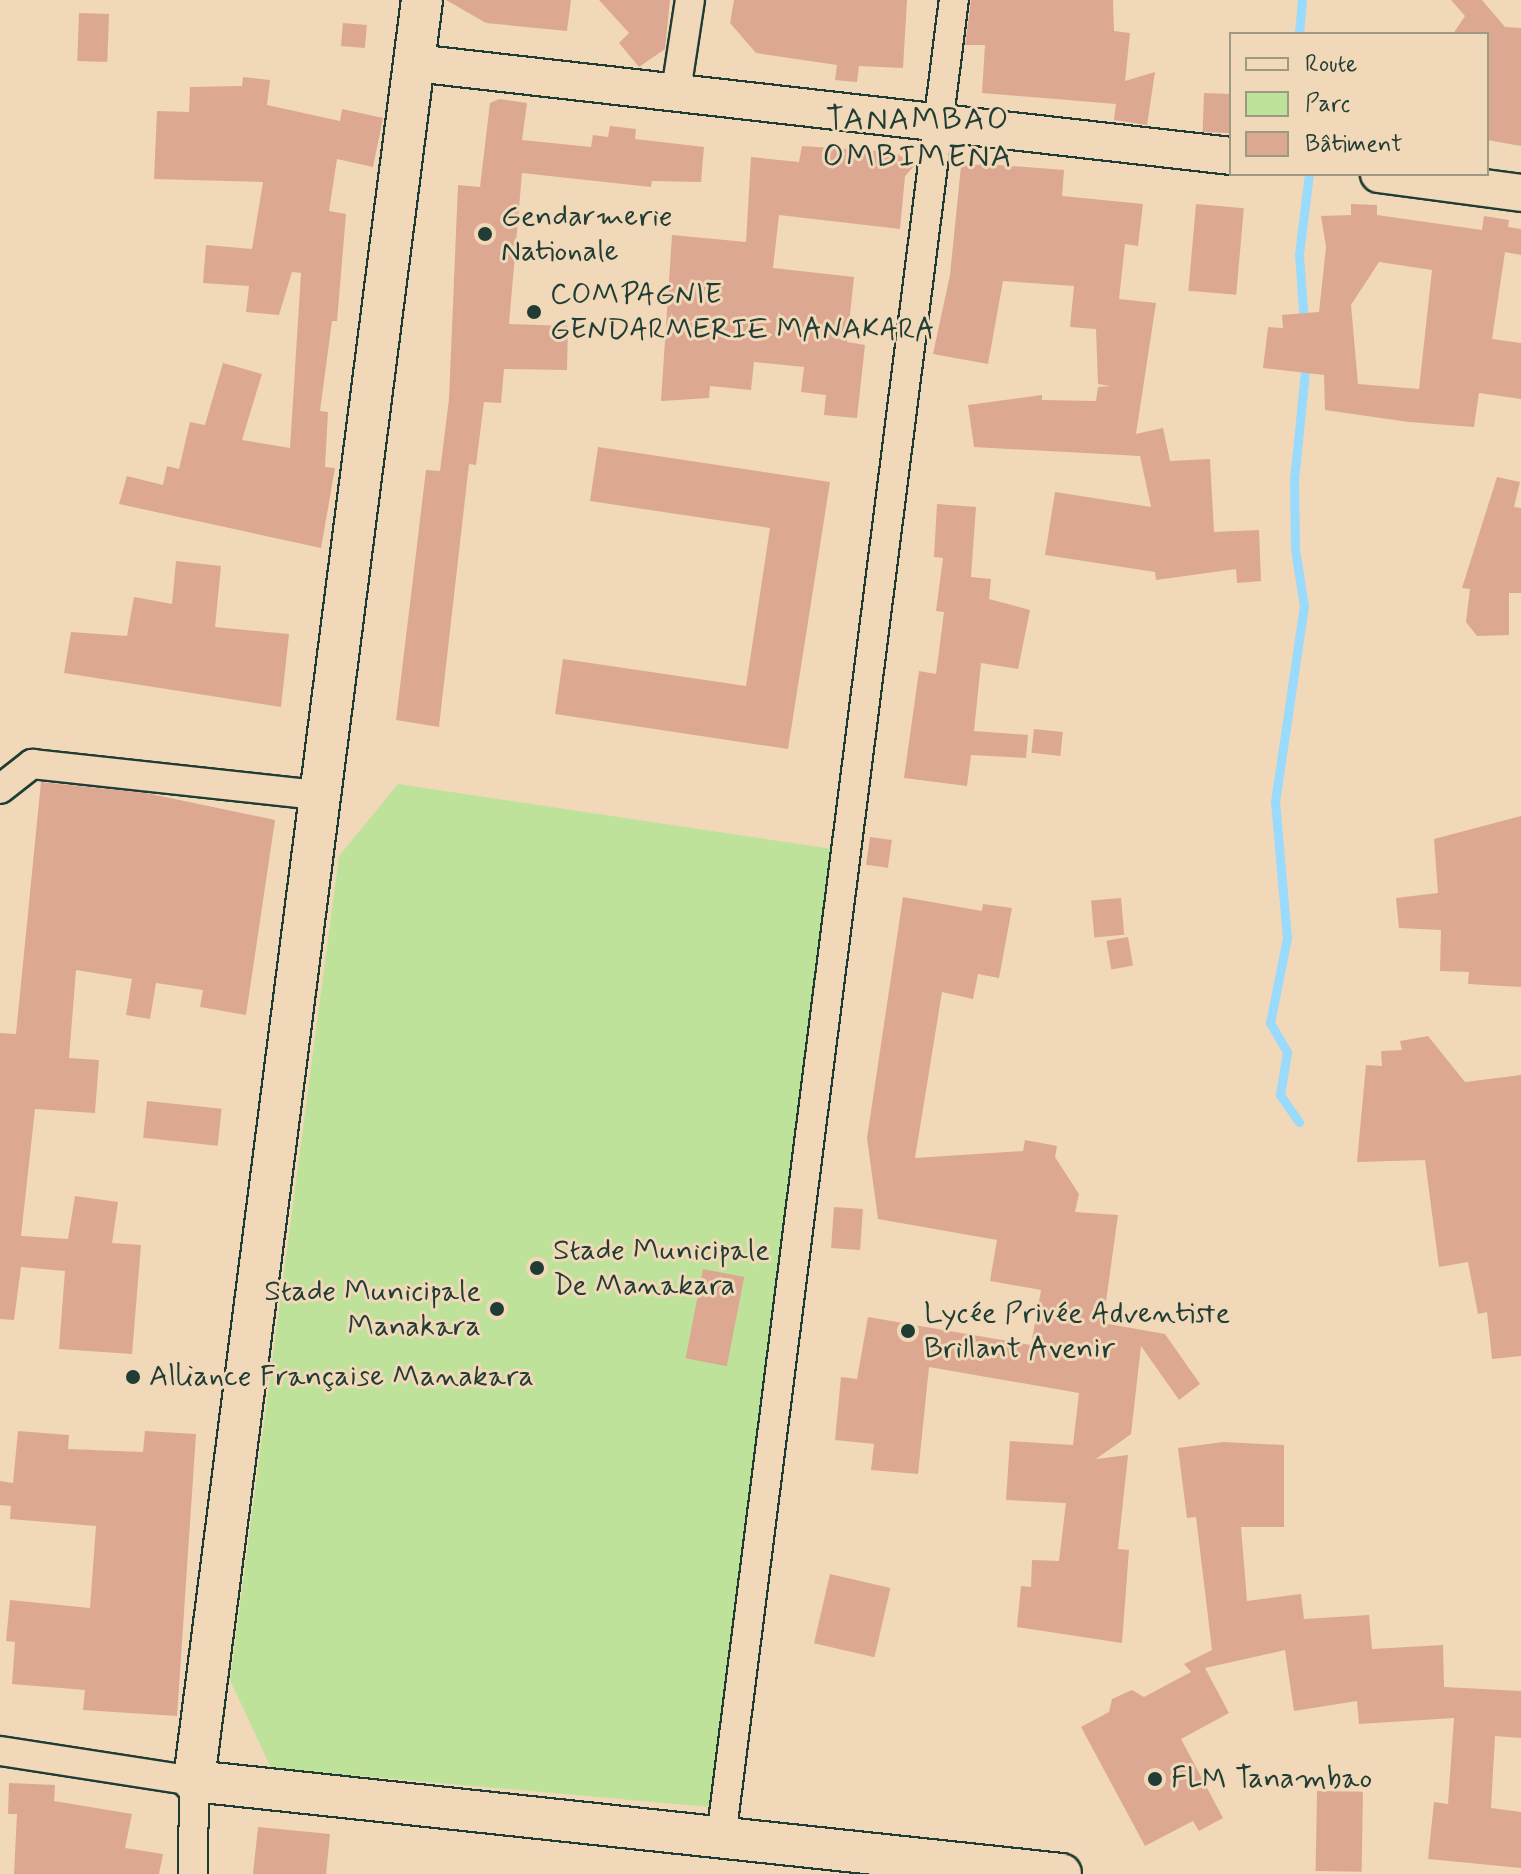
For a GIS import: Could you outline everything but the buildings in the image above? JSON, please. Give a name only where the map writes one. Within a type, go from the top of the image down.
[{"type":"main road","points":[[422,0],[194,1781],[1061,1874]]},
{"type":"street","points":[[676,91],[690,0]]},
{"type":"street","points":[[721,1838],[942,120],[954,0]]},
{"type":"street","points":[[415,63],[942,120],[1229,156]]},
{"type":"street","points":[[1394,176],[1521,193]]},
{"type":"street","points":[[0,789],[32,764],[319,795]]},
{"type":"street","points":[[0,1751],[194,1781],[193,1874]]},
{"type":"green space","name":"Stade Municipale De Manakara","points":[[398,784],[853,852],[709,1807],[271,1768],[230,1680],[339,856]]},
{"type":"waterway","points":[[1299,32],[1302,0]]},
{"type":"waterway","points":[[1304,324],[1299,254],[1309,176]]},
{"type":"waterway","points":[[1299,1122],[1280,1095],[1287,1052],[1270,1023],[1287,938],[1275,802],[1304,606],[1295,549],[1294,480],[1306,362]]},
{"type":"place","name":"Gendarmerie Nationale","points":[[485,234]]},
{"type":"place","name":"COMPAGNIE GENDARMERIE MANAKARA","points":[[534,312]]},
{"type":"place","name":"Stade Municipale De Manakara","points":[[537,1268]]},
{"type":"place","name":"Stade Municipale Manakara","points":[[497,1309]]},
{"type":"place","name":"Lycée Privée Adventiste Brillant Avenir","points":[[908,1331]]},
{"type":"place","name":"Alliance Française Manakara","points":[[133,1377]]},
{"type":"place","name":"FLM Tanambao","points":[[1155,1779]]},
{"type":"district","name":"TANAMBAO OMBIMENA","points":[[918,140]]}]
